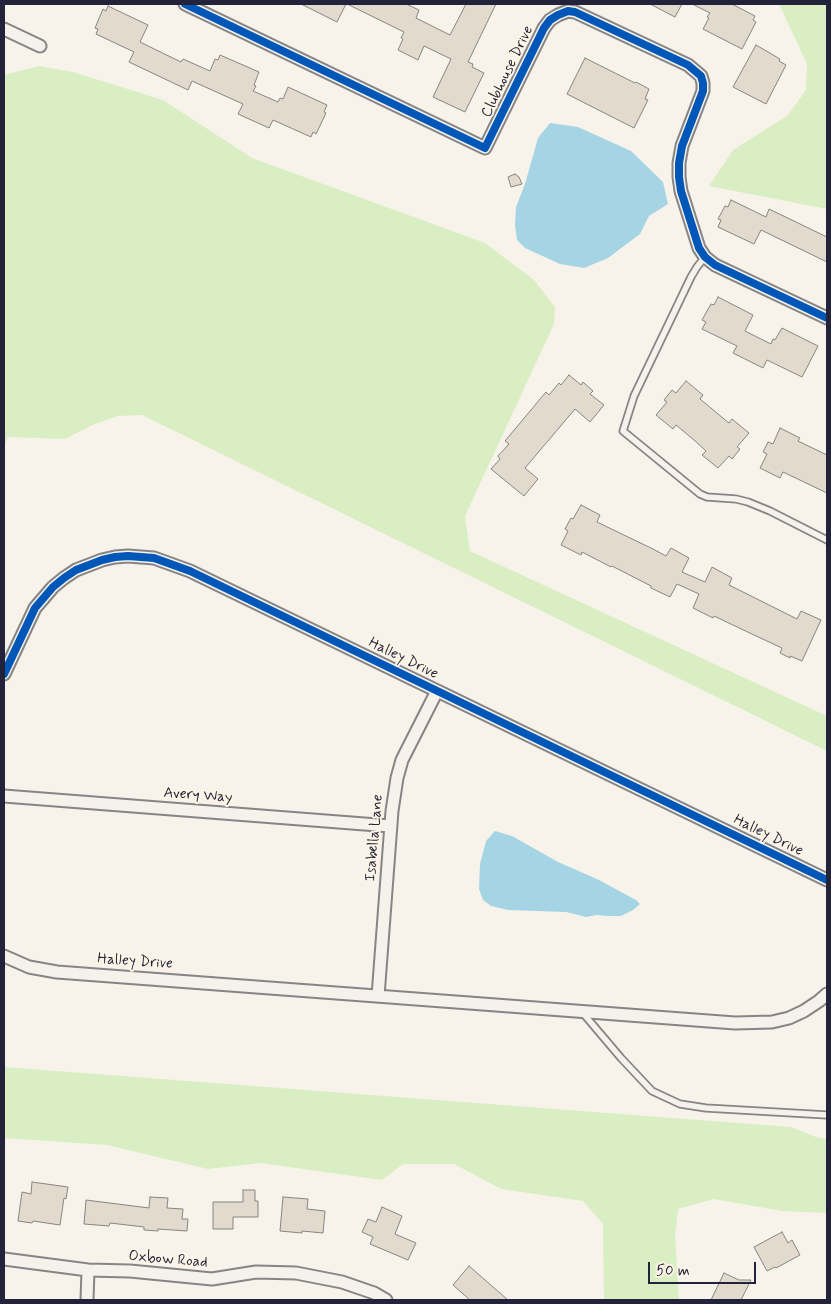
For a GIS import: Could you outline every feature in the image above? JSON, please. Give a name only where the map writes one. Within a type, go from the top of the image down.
[{"type":"street","name":"Clubhouse Drive","points":[[184,4],[485,148],[544,28],[558,14],[568,11],[575,12],[688,65],[701,76],[703,91],[682,146],[679,177],[681,191],[699,248],[705,257]]},
{"type":"street","points":[[4,29],[40,46]]},
{"type":"street","points":[[4,41],[15,34]]},
{"type":"street","points":[[705,257],[726,271],[827,318]]},
{"type":"street","name":"Halley Drive","points":[[4,674],[35,608],[59,582],[76,570],[114,557],[141,556],[160,560],[190,571],[827,880]]},
{"type":"street","name":"Isabella Lane","points":[[378,996],[390,826],[397,778],[402,760],[437,691]]},
{"type":"street","name":"Avery Way","points":[[4,796],[390,826]]},
{"type":"street","name":"Halley Drive","points":[[4,956],[30,967],[43,970],[735,1023],[772,1022],[789,1018],[804,1011],[827,994]]},
{"type":"street","name":"Oxbow Road","points":[[4,1259],[88,1270],[130,1271],[212,1279],[256,1272],[296,1274],[342,1282],[374,1293],[386,1300]]},
{"type":"street","points":[[87,1300],[88,1270]]},
{"type":"lane","points":[[705,257],[691,277],[634,396],[624,431],[700,494],[707,497],[736,499],[748,502],[770,510],[827,540]]},
{"type":"lane","points":[[582,1012],[652,1091],[680,1104],[706,1108],[827,1115]]},
{"type":"green space","points":[[779,4],[827,4],[827,209],[709,186],[733,150],[787,116],[806,90],[807,64]]},
{"type":"green space","points":[[39,66],[73,72],[163,100],[252,158],[485,243],[534,280],[555,307],[554,324],[465,516],[470,551],[827,716],[827,751],[142,415],[118,416],[95,424],[65,439],[8,437],[4,446],[4,75]]},
{"type":"green space","points":[[4,1067],[791,1127],[816,1137],[827,1139],[827,1213],[782,1211],[714,1199],[678,1209],[675,1236],[679,1300],[604,1300],[603,1224],[583,1201],[501,1189],[454,1164],[403,1164],[382,1180],[260,1163],[208,1169],[107,1145],[4,1138]]},
{"type":"water","points":[[550,123],[578,127],[631,151],[663,182],[668,204],[649,216],[640,234],[608,258],[584,268],[560,264],[525,248],[517,240],[515,225],[516,207],[525,184],[538,138]]},
{"type":"water","points":[[495,831],[512,836],[558,862],[597,879],[640,904],[621,916],[597,915],[586,917],[566,912],[508,910],[491,906],[483,900],[479,889],[480,864],[486,841]]},
{"type":"building","points":[[301,4],[346,4],[337,22]]},
{"type":"building","points":[[347,4],[406,4],[419,10],[416,18],[450,35],[466,4],[496,4],[468,62],[473,64],[472,67],[484,73],[465,112],[433,97],[451,59],[424,46],[418,60],[398,50],[404,32]]},
{"type":"building","points":[[650,4],[682,4],[675,17]]},
{"type":"building","points":[[692,4],[732,4],[755,16],[753,20],[756,22],[742,49],[703,29],[710,13]]},
{"type":"building","points":[[108,6],[148,25],[140,42],[181,62],[183,59],[210,71],[215,59],[218,60],[220,55],[259,72],[253,91],[278,102],[280,98],[283,99],[288,87],[327,105],[324,112],[326,113],[316,134],[313,132],[311,137],[273,120],[269,128],[238,114],[243,104],[192,81],[188,90],[129,62],[134,52],[96,34],[98,29],[95,28],[103,9],[106,11]]},
{"type":"building","points":[[756,45],[780,59],[779,61],[786,65],[766,104],[733,87]]},
{"type":"building","points":[[585,58],[649,89],[645,99],[648,100],[634,128],[567,94]]},
{"type":"building","points":[[515,174],[519,177],[522,184],[511,187],[508,177]]},
{"type":"building","points":[[731,200],[766,217],[769,209],[827,237],[827,262],[761,230],[754,244],[718,227],[721,220],[718,219],[725,206],[728,207]]},
{"type":"building","points":[[718,297],[753,315],[745,331],[771,344],[782,328],[818,346],[802,377],[767,360],[763,368],[733,353],[737,346],[702,329],[706,322],[702,320],[711,304],[714,305]]},
{"type":"building","points":[[569,375],[581,385],[583,382],[593,391],[590,394],[604,405],[590,422],[575,409],[525,468],[538,479],[524,496],[491,469],[500,459],[498,456],[509,444],[505,441],[546,392],[549,395]]},
{"type":"building","points":[[686,381],[703,395],[700,399],[729,423],[732,419],[749,433],[737,447],[740,449],[732,459],[729,456],[718,468],[702,455],[706,451],[694,440],[676,425],[673,429],[656,415],[667,402],[664,400],[672,390],[676,393]]},
{"type":"building","points":[[780,428],[800,438],[798,441],[827,455],[827,493],[783,472],[780,478],[760,468],[767,454],[763,452],[768,442],[773,444]]},
{"type":"building","points":[[581,505],[600,515],[597,522],[666,556],[671,548],[689,558],[682,572],[705,582],[712,567],[732,578],[729,585],[797,619],[801,611],[821,620],[802,661],[780,653],[782,648],[693,608],[699,594],[677,584],[670,597],[612,566],[582,552],[581,555],[561,545],[568,531],[565,529]]},
{"type":"building","points":[[32,1182],[68,1187],[66,1199],[64,1198],[60,1225],[18,1221],[22,1192],[31,1194]]},
{"type":"building","points":[[243,1190],[255,1190],[255,1201],[258,1201],[258,1217],[233,1217],[233,1229],[213,1229],[213,1202],[243,1202]]},
{"type":"building","points":[[150,1197],[168,1198],[167,1208],[183,1209],[182,1219],[188,1219],[187,1231],[144,1230],[144,1227],[110,1223],[109,1226],[84,1224],[86,1200],[149,1208]]},
{"type":"building","points":[[283,1197],[308,1199],[307,1209],[325,1211],[323,1233],[280,1231]]},
{"type":"building","points":[[382,1207],[402,1216],[395,1234],[416,1243],[408,1260],[370,1244],[373,1237],[362,1232],[368,1219],[376,1222]]},
{"type":"building","points":[[782,1232],[788,1243],[792,1240],[800,1255],[767,1271],[754,1247]]},
{"type":"building","points":[[469,1266],[508,1300],[470,1300],[453,1285]]},
{"type":"building","points":[[724,1273],[739,1280],[751,1280],[741,1300],[711,1300]]},
{"type":"cycle path","points":[[185,4],[485,148],[544,28],[550,20],[558,15],[568,11],[575,12],[688,65],[701,76],[703,91],[682,146],[679,177],[681,191],[699,248],[705,257],[715,265],[827,318]]},
{"type":"cycle path","points":[[4,674],[35,608],[53,587],[64,578],[76,570],[115,557],[154,558],[190,571],[827,880]]}]
